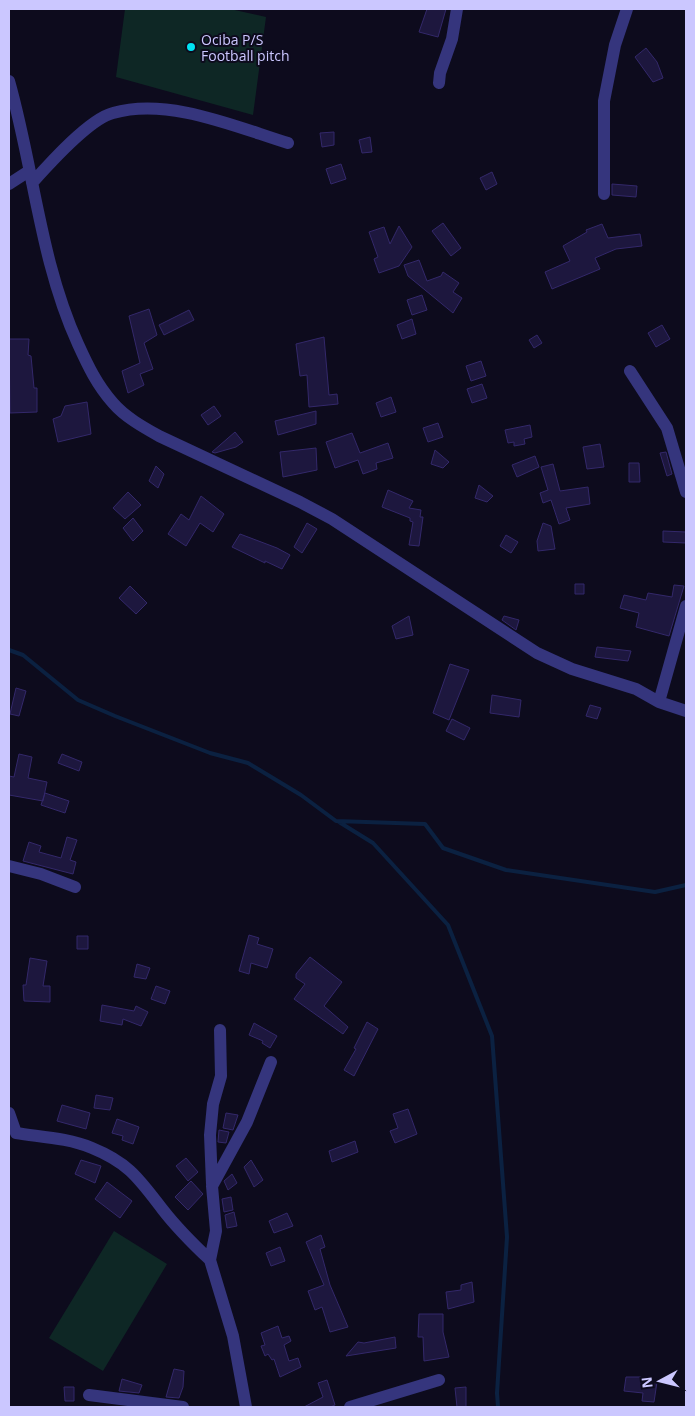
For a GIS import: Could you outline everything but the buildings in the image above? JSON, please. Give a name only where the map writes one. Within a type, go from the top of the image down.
[{"type":"street","points":[[439,83],[440,74],[452,39],[456,9]]},
{"type":"street","points":[[604,194],[604,100],[616,45],[627,9]]},
{"type":"street","points":[[9,81],[56,289],[68,323],[95,380],[114,404],[141,426],[159,436],[332,519],[537,653],[572,669],[636,689],[659,702],[686,711]]},
{"type":"street","points":[[9,184],[30,177],[92,125],[112,113],[159,109],[189,113],[288,143]]},
{"type":"street","points":[[630,371],[667,428],[686,492]]},
{"type":"street","points":[[659,702],[686,606]]},
{"type":"street","points":[[9,866],[41,874],[75,887]]},
{"type":"street","points":[[220,1030],[221,1076],[213,1104],[210,1135],[216,1230],[210,1260],[233,1336],[246,1407]]},
{"type":"street","points":[[212,1186],[247,1122],[271,1062]]},
{"type":"street","points":[[9,1114],[16,1133],[73,1142],[91,1147],[126,1166],[146,1186],[182,1232],[210,1260]]},
{"type":"street","points":[[350,1407],[439,1380]]},
{"type":"street","points":[[89,1395],[181,1407]]},
{"type":"green space","name":"Ociba P/S Football pitch","points":[[125,9],[230,9],[266,17],[253,115],[116,77]]},
{"type":"green space","points":[[114,1231],[167,1264],[103,1371],[49,1338]]},
{"type":"waterway","points":[[9,650],[23,655],[78,700],[210,753],[248,763],[301,795],[336,821],[425,824],[443,848],[506,870],[655,892],[686,885]]},
{"type":"waterway","points":[[339,822],[373,843],[448,925],[492,1036],[507,1237],[497,1393],[498,1407]]},
{"type":"place","name":"Ociba P/S Football pitch","points":[[191,47]]}]
